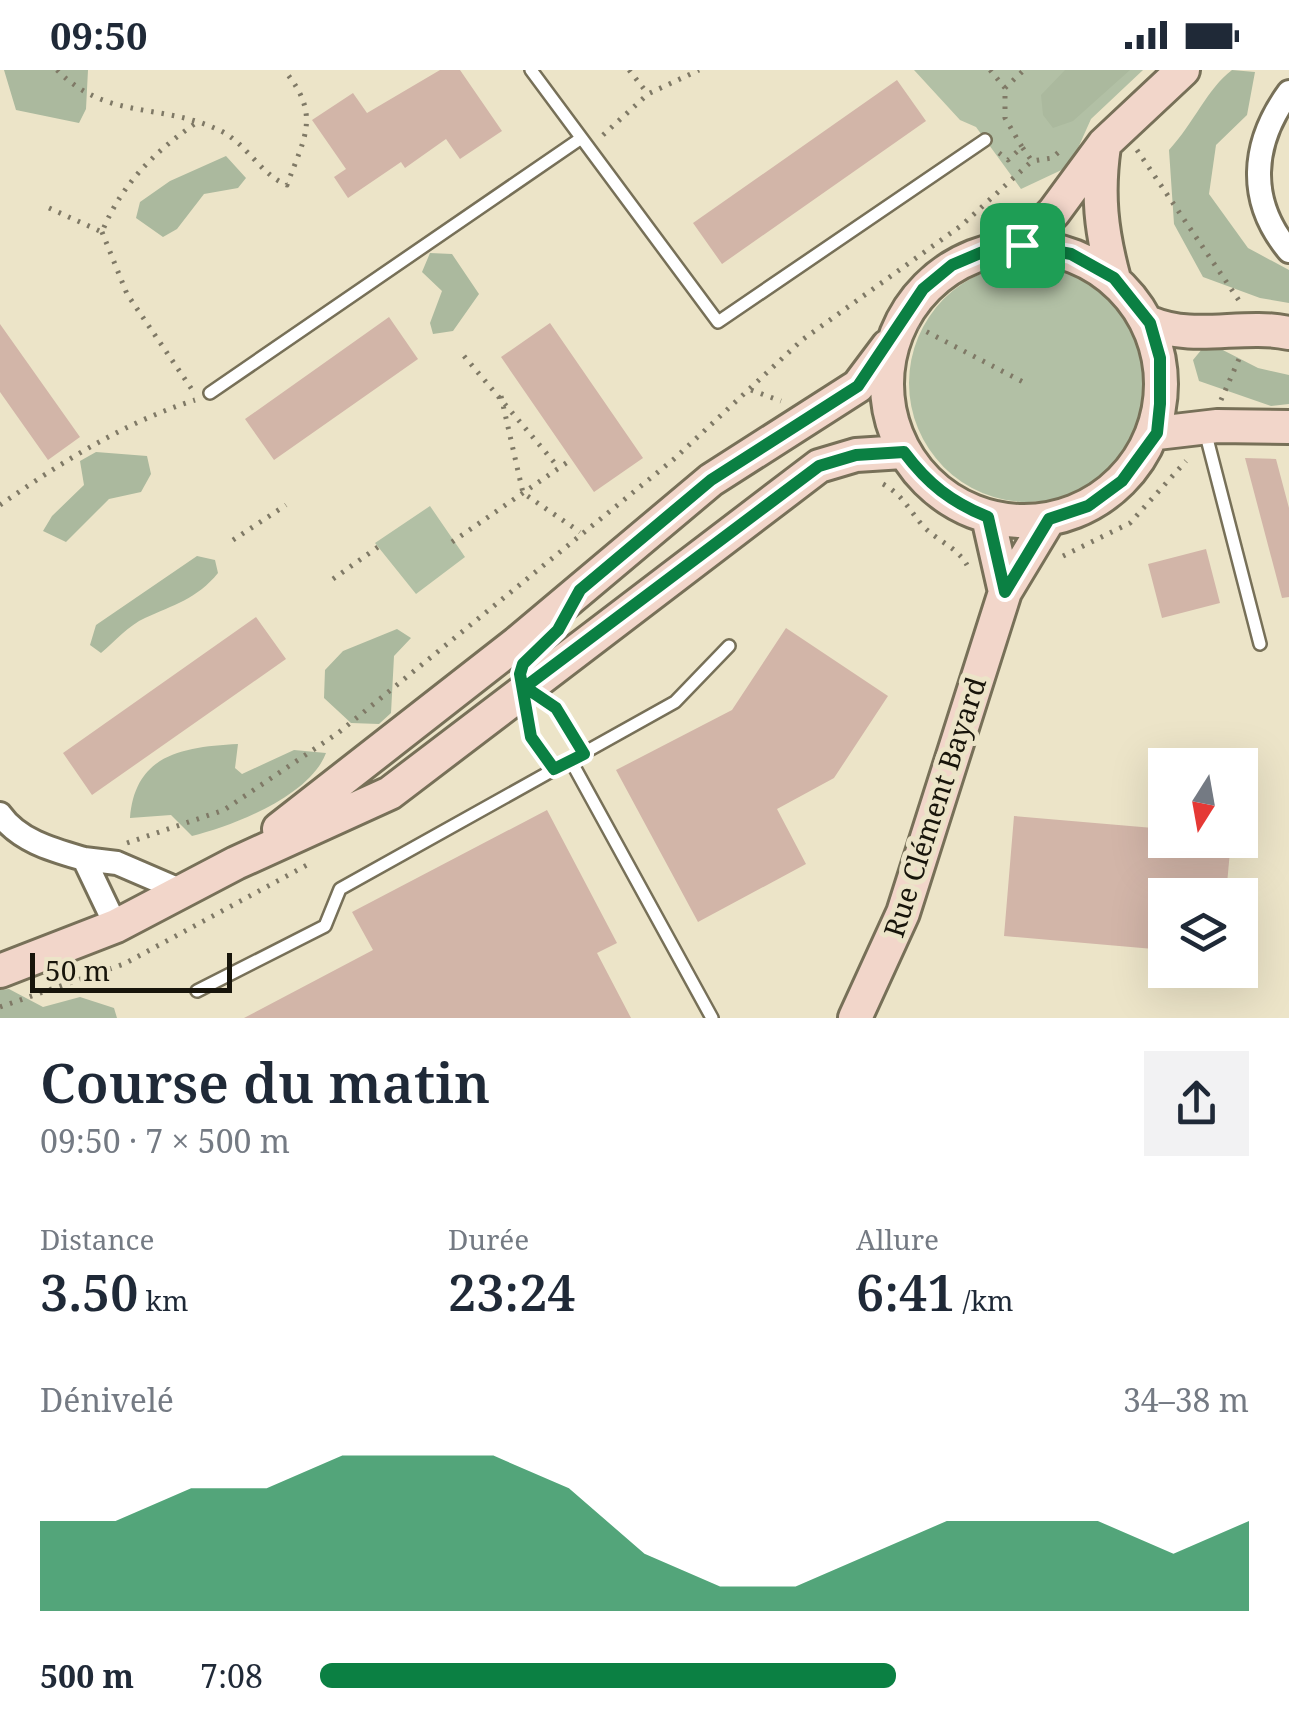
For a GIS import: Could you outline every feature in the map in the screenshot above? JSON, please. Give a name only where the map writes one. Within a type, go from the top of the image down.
[{"type":"main road","points":[[1022,245],[1183,70]]},
{"type":"main road","points":[[896,330],[885,379],[890,416],[904,452],[926,481],[954,503],[988,517],[1049,519],[1088,506],[1122,481],[1157,433],[1160,358],[1150,323],[1114,278],[1100,231],[1098,203],[1118,144]]},
{"type":"main road","points":[[236,863],[580,590],[711,480],[858,386],[923,289],[952,265],[985,251],[1022,245],[1071,254],[1114,278]]},
{"type":"main road","points":[[1150,323],[1177,334],[1264,328],[1289,333]]},
{"type":"main road","points":[[1157,433],[1210,427],[1289,428]]},
{"type":"main road","points":[[0,972],[116,926],[236,863],[390,793],[819,466],[856,455],[904,452]]},
{"type":"main road","points":[[988,517],[1005,592]]},
{"type":"main road","name":"Rue Clément Bayard","points":[[855,1018],[903,913],[1005,592],[1049,519]]},
{"type":"street","points":[[1289,92],[1262,145],[1258,200],[1289,251]]},
{"type":"street","points":[[0,814],[11,829],[26,838],[84,859],[117,863],[182,891]]},
{"type":"street","points":[[84,859],[116,926]]},
{"type":"lane","points":[[531,70],[718,322],[985,140]]},
{"type":"lane","points":[[204,396],[580,140]]},
{"type":"lane","points":[[1210,427],[1260,644]]},
{"type":"lane","points":[[554,769],[531,737],[523,664],[558,630],[580,590]]},
{"type":"lane","points":[[197,991],[325,926],[340,889],[675,702],[729,646]]},
{"type":"lane","points":[[525,687],[556,708],[584,754]]},
{"type":"lane","points":[[571,761],[712,1018]]},
{"type":"path","points":[[56,70],[84,95],[220,130],[246,148],[277,182],[286,185],[307,140],[300,89],[284,70]]},
{"type":"path","points":[[630,70],[648,94]]},
{"type":"path","points":[[580,140],[604,135],[648,94],[699,70]]},
{"type":"path","points":[[990,70],[1005,88],[1006,118],[1032,160]]},
{"type":"path","points":[[1005,88],[1024,70]]},
{"type":"path","points":[[102,232],[112,207],[138,171],[196,124]]},
{"type":"path","points":[[985,140],[1008,160],[1022,147]]},
{"type":"path","points":[[1118,144],[1238,301],[1246,305]]},
{"type":"path","points":[[84,859],[224,810],[338,733],[674,459],[802,340],[962,225],[1032,160],[1052,158],[1065,146]]},
{"type":"path","points":[[0,505],[58,464],[155,412],[204,396],[132,304],[102,232],[49,208]]},
{"type":"path","points":[[896,330],[1027,384]]},
{"type":"path","points":[[464,356],[560,468]]},
{"type":"path","points":[[1052,568],[1061,557],[1130,523],[1188,458],[1210,427],[1239,358]]},
{"type":"path","points":[[751,390],[782,401],[790,411]]},
{"type":"path","points":[[501,396],[524,493],[580,532]]},
{"type":"path","points":[[452,542],[572,459]]},
{"type":"path","points":[[873,479],[907,501],[922,524],[961,554],[970,570]]},
{"type":"path","points":[[233,540],[286,505]]},
{"type":"path","points":[[334,579],[378,547]]},
{"type":"green space","points":[[4,70],[88,70],[86,109],[79,123],[16,110]]},
{"type":"green space","points":[[914,70],[1143,70],[1091,119],[1070,166],[1021,189],[976,127],[960,120]]},
{"type":"green space","points":[[1065,70],[1130,70],[1073,121],[1053,128],[1043,115],[1041,95]]},
{"type":"green space","points":[[1232,70],[1255,72],[1247,115],[1216,145],[1209,194],[1248,248],[1289,270],[1289,303],[1260,298],[1203,277],[1174,224],[1169,150]]},
{"type":"green space","points":[[226,156],[246,178],[238,188],[204,194],[177,229],[163,237],[136,218],[140,202],[170,181]]},
{"type":"green space","points":[[430,253],[452,254],[479,294],[453,331],[433,334],[430,323],[442,291],[422,272]]},
{"type":"green space","points":[[1028,264],[1074,273],[1112,299],[1138,337],[1147,383],[1138,429],[1112,467],[1074,493],[1028,502],[982,493],[944,467],[918,429],[909,383],[918,337],[944,299],[982,273]]},
{"type":"green space","points":[[1213,345],[1258,368],[1289,375],[1289,404],[1271,406],[1199,381],[1193,360],[1202,349]]},
{"type":"green space","points":[[96,452],[147,456],[151,474],[141,492],[109,499],[66,542],[43,531],[52,516],[84,485],[80,461]]},
{"type":"green space","points":[[430,506],[465,557],[416,594],[375,543]]},
{"type":"green space","points":[[197,556],[215,560],[218,573],[202,589],[139,621],[101,653],[90,645],[96,625]]},
{"type":"green space","points":[[397,629],[411,638],[394,656],[391,713],[379,724],[351,723],[324,698],[325,670],[343,651]]},
{"type":"green space","points":[[238,744],[235,768],[242,774],[294,750],[326,753],[317,769],[287,796],[248,817],[209,831],[192,836],[171,815],[130,818],[141,780],[165,758],[199,748]]},
{"type":"green space","points":[[9,989],[43,1007],[80,997],[114,1008],[117,1018],[0,1018],[0,990]]},
{"type":"building","points":[[440,70],[460,70],[502,131],[460,159],[446,139],[405,168],[401,162],[348,198],[334,177],[346,169],[312,120],[353,93],[367,113]]},
{"type":"building","points":[[897,80],[926,121],[722,264],[693,223]]},
{"type":"building","points":[[389,317],[418,359],[274,460],[245,419]]},
{"type":"building","points":[[550,323],[643,458],[594,492],[501,357]]},
{"type":"building","points":[[0,324],[80,437],[48,460],[0,392]]},
{"type":"building","points":[[1245,458],[1276,459],[1289,508],[1289,597],[1282,598]]},
{"type":"building","points":[[1206,549],[1220,603],[1162,618],[1148,564]]},
{"type":"building","points":[[256,617],[286,659],[92,795],[63,753]]},
{"type":"building","points":[[786,628],[888,696],[834,778],[777,809],[806,864],[698,922],[616,770],[732,710]]},
{"type":"building","points":[[547,810],[617,943],[597,953],[631,1018],[244,1018],[373,950],[352,912]]},
{"type":"building","points":[[1014,816],[1148,828],[1148,858],[1229,858],[1228,878],[1148,878],[1148,949],[1004,936]]},
{"type":"route","points":[[1022,245],[1071,254],[1114,278],[1150,323],[1160,358],[1157,433],[1122,481],[1088,506],[1049,519],[1005,592],[988,517],[954,503],[926,481],[904,452],[856,455],[819,466],[525,687],[556,708],[584,754],[554,769],[531,737],[520,674],[523,664],[558,630],[580,590],[711,480],[858,386],[892,341],[901,319],[923,289],[952,265],[985,251],[1022,245]]}]
